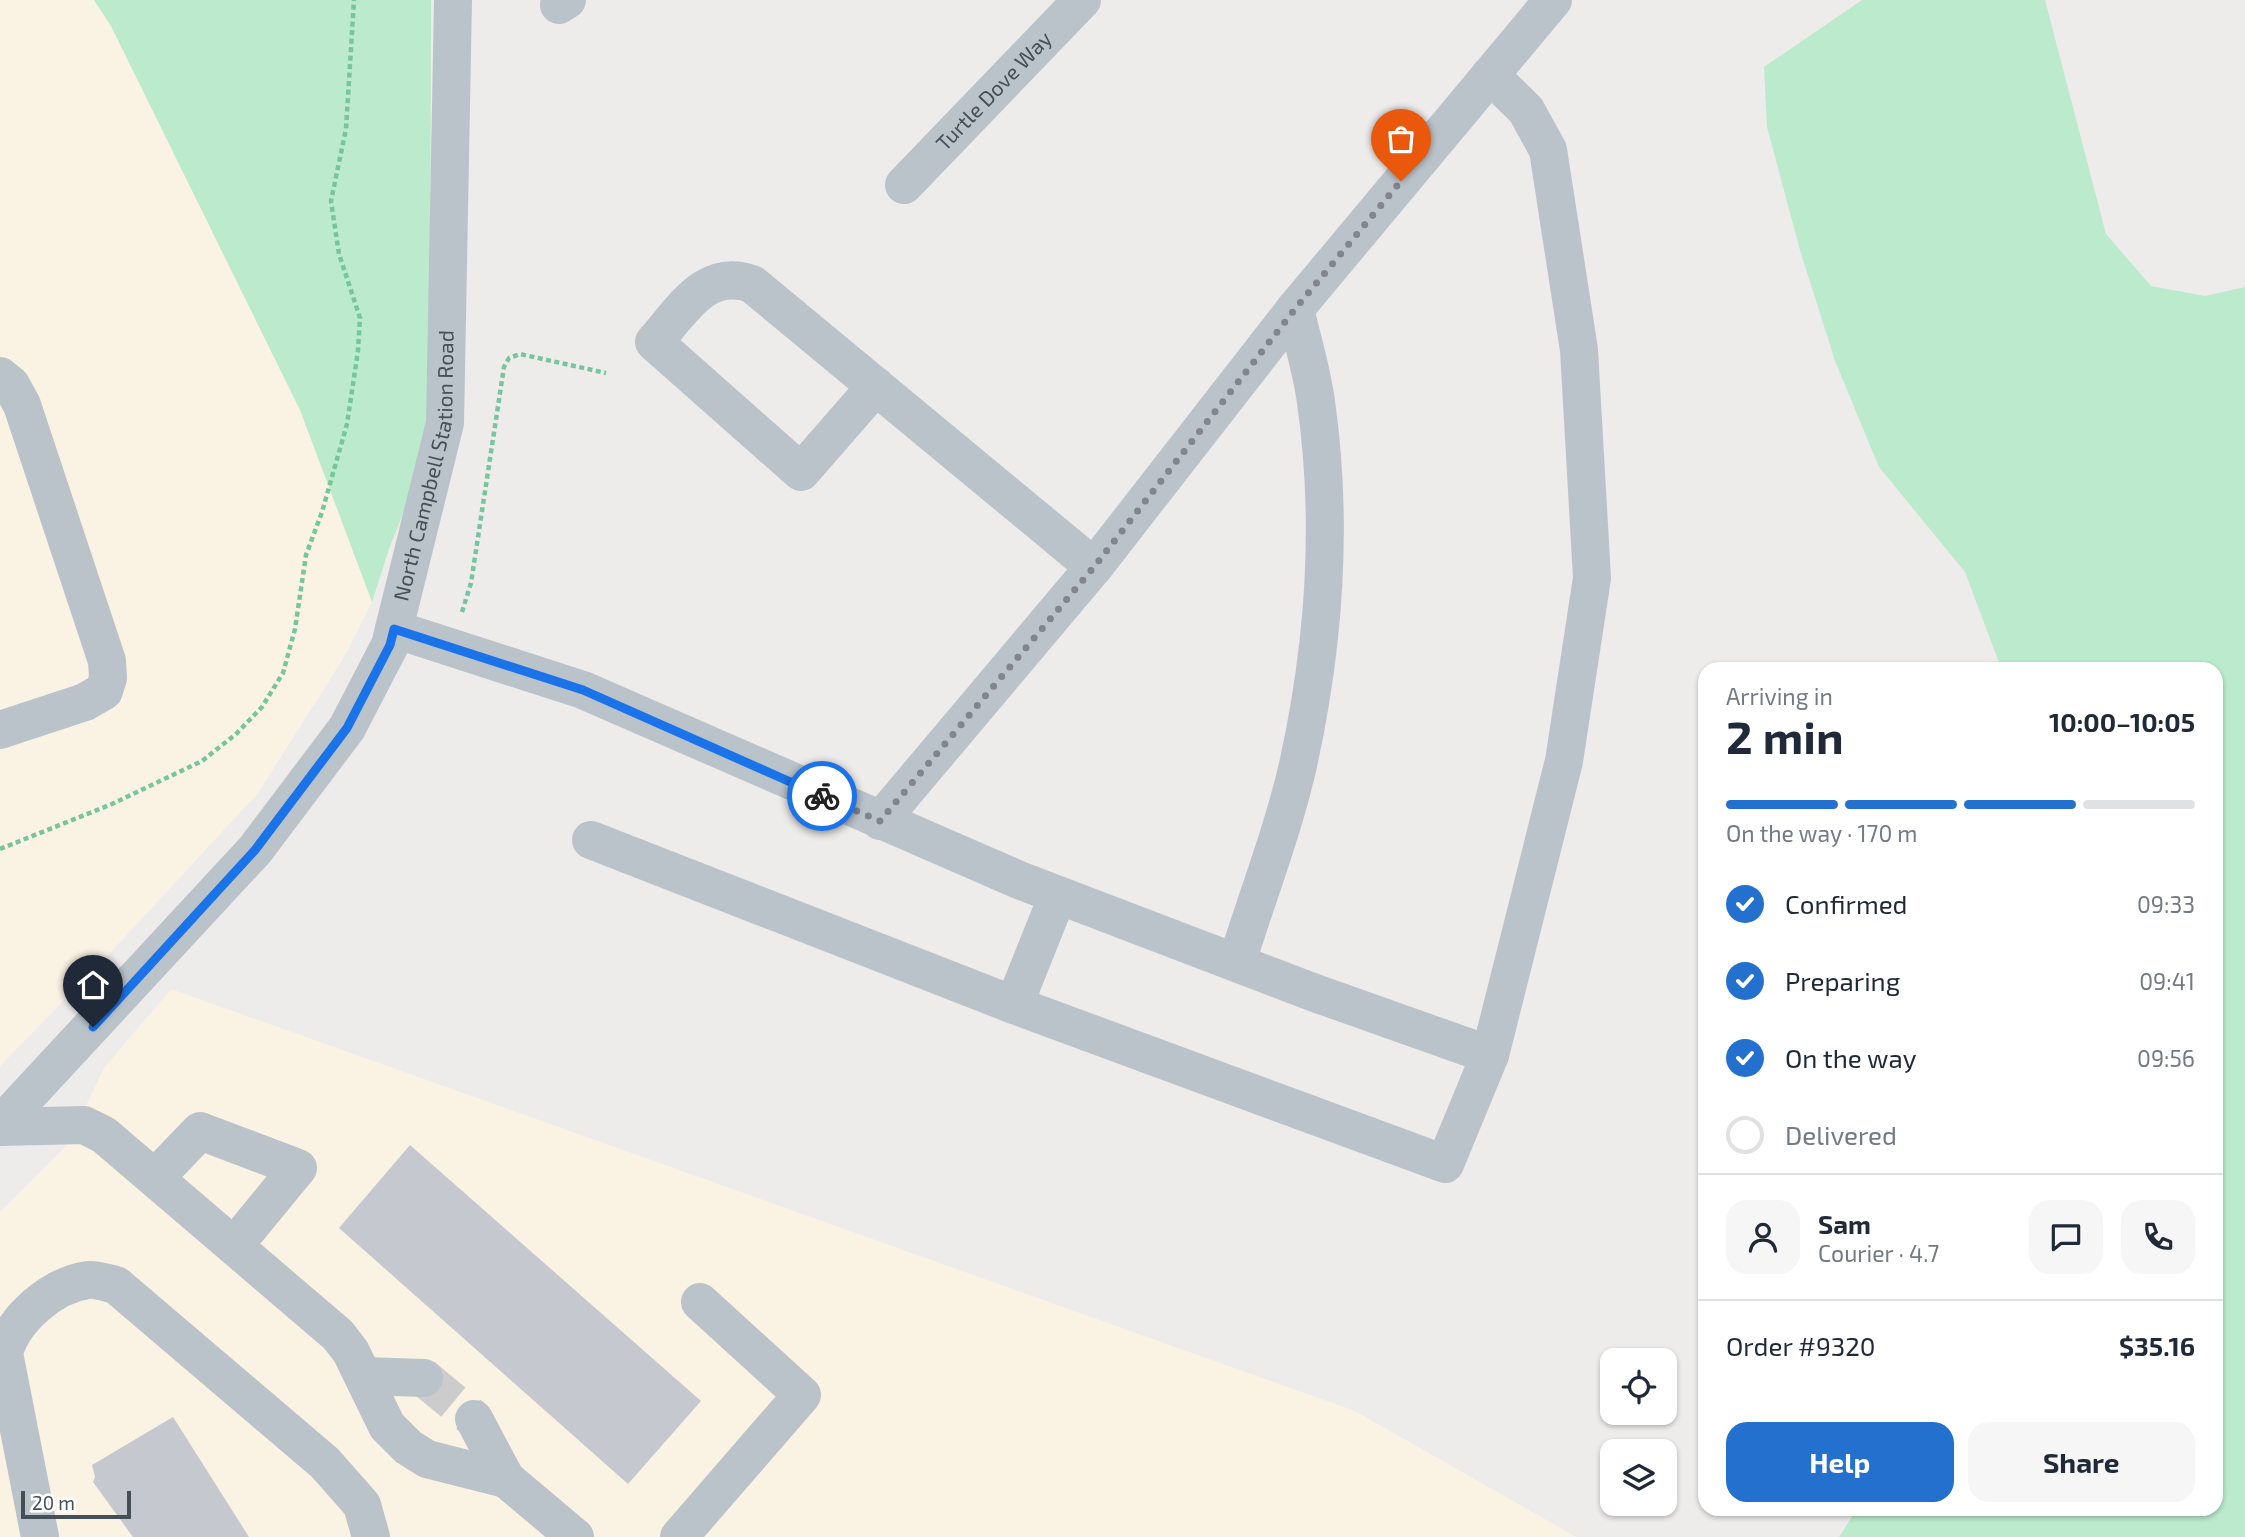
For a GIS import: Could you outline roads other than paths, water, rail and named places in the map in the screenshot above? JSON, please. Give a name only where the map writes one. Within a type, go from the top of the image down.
[{"type":"street","name":"North Campbell Station Road","points":[[0,1126],[255,850],[347,728],[390,645],[445,423],[453,0]]},
{"type":"street","name":"Turtle Dove Way","points":[[904,185],[1082,0]]},
{"type":"street","points":[[880,821],[1094,567],[1295,309],[1553,0]]},
{"type":"street","points":[[591,840],[1014,1005],[1445,1164],[1490,1055],[1563,761],[1592,578],[1579,350],[1548,150],[1526,110],[1490,75]]},
{"type":"street","points":[[876,386],[801,472],[654,342],[701,290],[720,279],[737,279],[752,284],[876,386],[1094,567]]},
{"type":"street","points":[[1237,962],[1297,767],[1313,683],[1321,611],[1325,505],[1317,414],[1295,309]]},
{"type":"street","points":[[0,376],[11,385],[22,405],[107,661],[108,678],[104,691],[85,702],[0,730]]},
{"type":"street","points":[[394,629],[583,690],[880,821],[1058,895],[1490,1055]]},
{"type":"street","points":[[1014,1005],[1058,895]]},
{"type":"street","points":[[0,1126],[84,1125],[104,1135],[338,1335],[363,1376],[387,1426],[408,1447],[427,1459],[506,1479]]},
{"type":"street","points":[[149,1174],[200,1131],[299,1168],[234,1246]]},
{"type":"street","points":[[40,1537],[4,1353],[9,1334],[34,1308],[60,1291],[89,1280],[116,1285],[325,1463],[362,1505],[371,1537]]},
{"type":"street","points":[[679,1537],[802,1395],[700,1302]]},
{"type":"street","points":[[363,1376],[424,1378]]},
{"type":"street","points":[[474,1419],[506,1479],[575,1537]]},
{"type":"tunnel","points":[[424,1378],[474,1419]]}]
